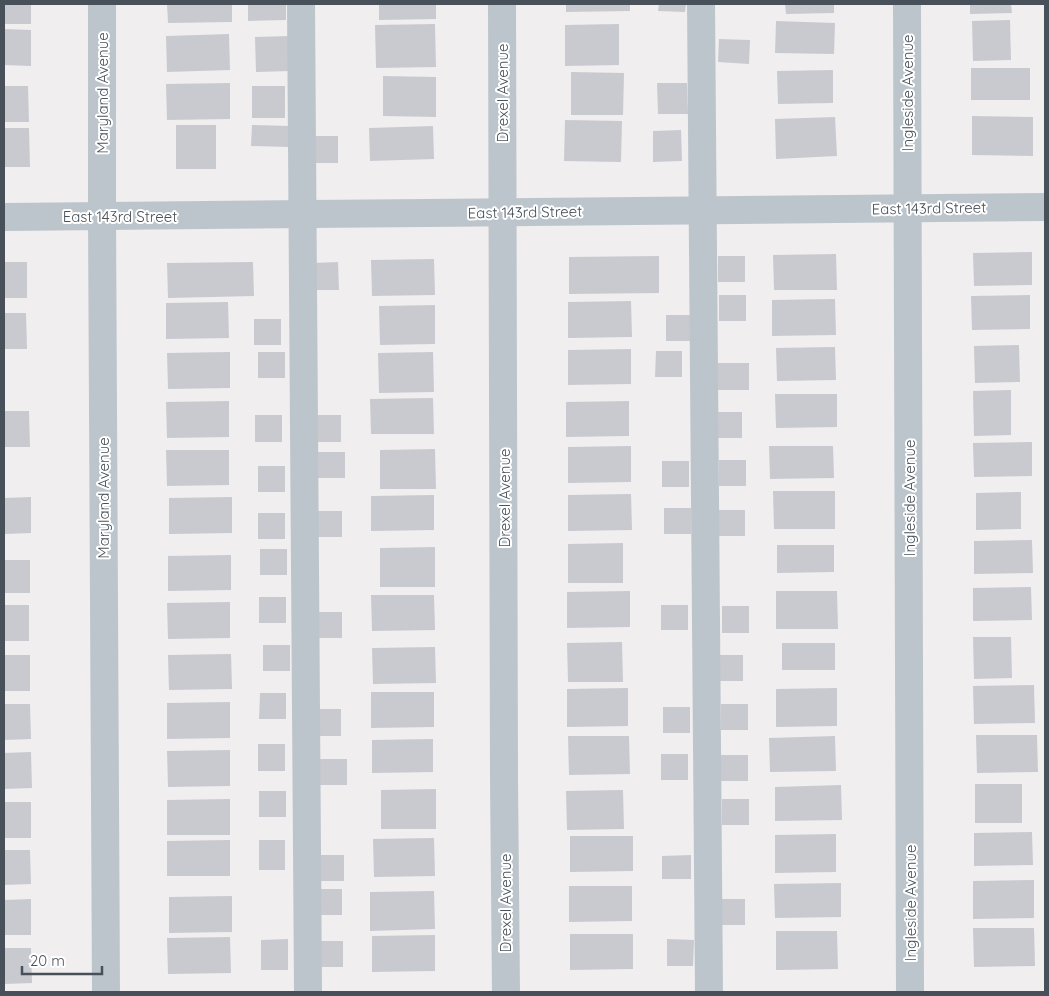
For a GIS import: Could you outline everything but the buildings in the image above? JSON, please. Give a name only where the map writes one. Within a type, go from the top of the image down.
[{"type":"street","name":"Maryland Avenue","points":[[102,4],[106,992]]},
{"type":"street","points":[[301,4],[308,992]]},
{"type":"street","name":"Drexel Avenue","points":[[502,4],[506,992]]},
{"type":"street","points":[[702,4],[709,992]]},
{"type":"street","name":"Ingleside Avenue","points":[[907,4],[910,992]]},
{"type":"street","name":"East 143rd Street","points":[[4,217],[1045,207]]}]
